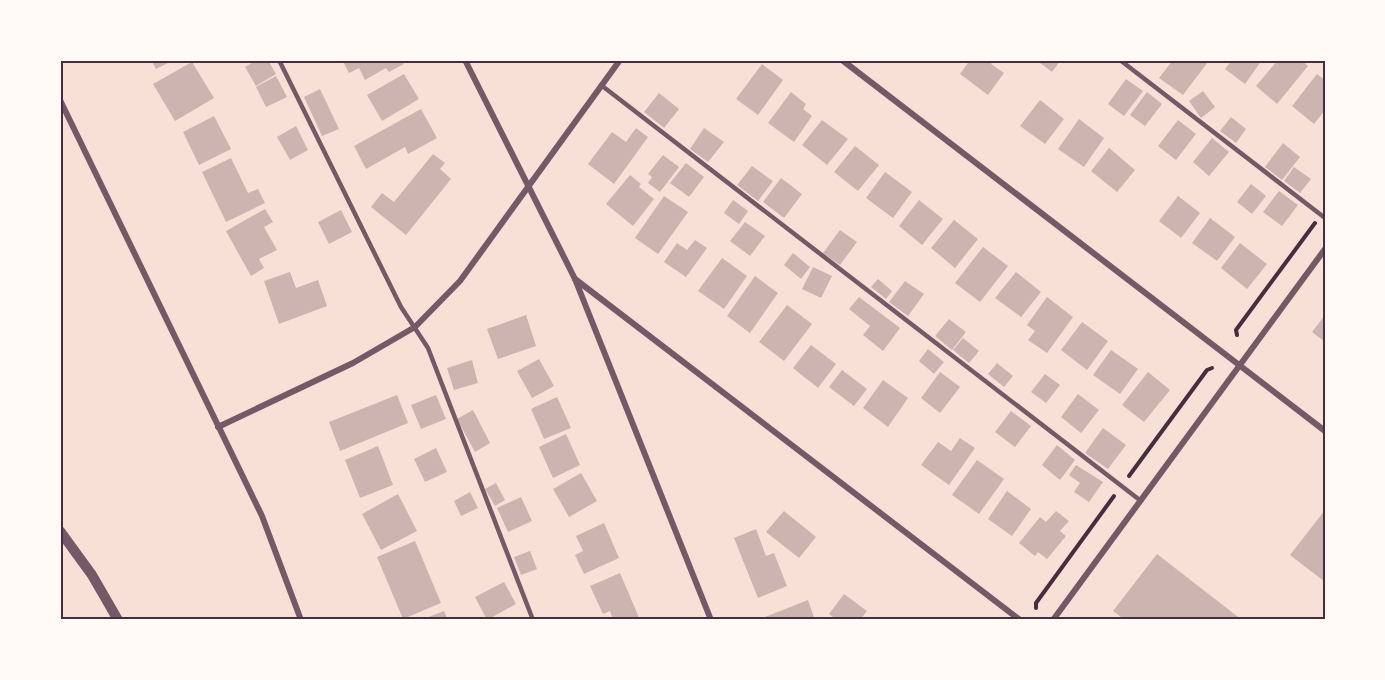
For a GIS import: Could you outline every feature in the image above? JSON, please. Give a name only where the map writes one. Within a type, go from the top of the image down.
[{"type":"street","points":[[465,60],[575,279],[711,620]]},
{"type":"street","points":[[218,427],[353,363],[415,327],[460,281],[620,60]]},
{"type":"street","points":[[843,60],[1325,431]]},
{"type":"street","points":[[60,100],[262,516],[301,620]]},
{"type":"street","points":[[1053,620],[1325,249]]},
{"type":"street","points":[[575,279],[1020,620]]},
{"type":"street","points":[[60,531],[92,575],[118,620]]},
{"type":"lane","points":[[279,60],[401,308],[428,348],[533,620]]},
{"type":"lane","points":[[1120,60],[1323,216]]},
{"type":"lane","points":[[601,85],[1141,501]]},
{"type":"path","points":[[1237,335],[1236,330],[1323,216]]},
{"type":"building","points":[[151,60],[174,60],[156,69]]},
{"type":"building","points":[[257,60],[268,60],[276,74],[256,86],[245,67]]},
{"type":"building","points":[[346,60],[401,60],[404,64],[389,72],[386,68],[365,80],[359,68],[349,73],[343,62]]},
{"type":"building","points":[[970,60],[994,60],[991,64],[1004,73],[988,95],[960,74]]},
{"type":"building","points":[[1036,60],[1061,60],[1052,72]]},
{"type":"building","points":[[1173,60],[1208,62],[1183,95],[1159,78]]},
{"type":"building","points":[[1232,60],[1262,60],[1245,84],[1225,69]]},
{"type":"building","points":[[1278,60],[1301,60],[1308,66],[1277,104],[1256,86]]},
{"type":"building","points":[[192,62],[214,98],[175,121],[153,84]]},
{"type":"building","points":[[762,64],[783,80],[758,115],[736,99]]},
{"type":"building","points":[[404,74],[419,99],[382,121],[367,95]]},
{"type":"building","points":[[1317,74],[1325,80],[1325,110],[1314,124],[1292,106]]},
{"type":"building","points":[[276,76],[287,97],[266,107],[256,87]]},
{"type":"building","points":[[1126,79],[1143,91],[1124,116],[1108,104]]},
{"type":"building","points":[[320,89],[339,129],[322,136],[304,97]]},
{"type":"building","points":[[1203,91],[1215,107],[1201,118],[1189,101]]},
{"type":"building","points":[[791,92],[806,104],[803,109],[812,116],[794,142],[768,123]]},
{"type":"building","points":[[1147,92],[1162,104],[1145,126],[1130,115]]},
{"type":"building","points":[[659,93],[679,109],[664,128],[644,112]]},
{"type":"building","points":[[1040,100],[1064,119],[1045,144],[1020,126]]},
{"type":"building","points":[[421,109],[437,138],[408,154],[405,147],[366,169],[354,146]]},
{"type":"building","points":[[214,116],[231,149],[199,165],[183,132]]},
{"type":"building","points":[[1231,117],[1246,129],[1236,143],[1220,131]]},
{"type":"building","points":[[1079,119],[1104,138],[1084,167],[1058,149]]},
{"type":"building","points":[[822,120],[848,139],[827,165],[802,145]]},
{"type":"building","points":[[1178,120],[1196,134],[1176,160],[1158,146]]},
{"type":"building","points":[[296,126],[308,150],[290,160],[277,137]]},
{"type":"building","points":[[636,128],[648,137],[614,184],[588,164],[612,132],[626,142]]},
{"type":"building","points":[[704,128],[724,142],[708,162],[690,149]]},
{"type":"building","points":[[1212,138],[1229,152],[1209,176],[1193,162]]},
{"type":"building","points":[[1283,143],[1300,157],[1282,180],[1265,167]]},
{"type":"building","points":[[855,146],[879,165],[858,191],[834,172]]},
{"type":"building","points":[[1109,148],[1135,170],[1117,192],[1091,171]]},
{"type":"building","points":[[433,154],[445,163],[440,169],[451,179],[406,235],[371,207],[382,193],[394,202]]},
{"type":"building","points":[[663,155],[679,167],[660,192],[648,183],[652,177],[648,174]]},
{"type":"building","points":[[231,158],[248,193],[258,189],[265,203],[226,222],[202,172]]},
{"type":"building","points":[[686,163],[704,177],[689,197],[670,183]]},
{"type":"building","points":[[752,166],[773,181],[758,201],[737,185]]},
{"type":"building","points":[[1294,167],[1311,179],[1300,193],[1284,181]]},
{"type":"building","points":[[885,172],[912,192],[893,218],[866,198]]},
{"type":"building","points":[[630,175],[641,184],[639,187],[654,199],[633,226],[606,204]]},
{"type":"building","points":[[781,178],[802,194],[784,218],[763,202]]},
{"type":"building","points":[[1251,184],[1266,196],[1252,214],[1237,202]]},
{"type":"building","points":[[1279,191],[1298,205],[1282,226],[1263,212]]},
{"type":"building","points":[[664,196],[688,212],[658,254],[635,238]]},
{"type":"building","points":[[1178,196],[1200,213],[1181,238],[1159,221]]},
{"type":"building","points":[[733,200],[748,211],[739,224],[724,213]]},
{"type":"building","points":[[919,200],[943,219],[922,245],[899,226]]},
{"type":"building","points":[[265,209],[273,222],[264,227],[277,250],[259,259],[264,268],[251,276],[226,231]]},
{"type":"building","points":[[341,210],[352,232],[329,244],[318,222]]},
{"type":"building","points":[[1210,218],[1235,237],[1217,261],[1192,243]]},
{"type":"building","points":[[954,220],[978,239],[955,268],[931,248]]},
{"type":"building","points":[[745,222],[765,236],[750,256],[730,241]]},
{"type":"building","points":[[840,230],[857,242],[840,265],[823,253]]},
{"type":"building","points":[[695,240],[707,248],[686,277],[664,262],[677,243],[687,250]]},
{"type":"building","points":[[1240,243],[1267,264],[1247,289],[1221,268]]},
{"type":"building","points":[[983,247],[1008,266],[980,302],[955,283]]},
{"type":"building","points":[[793,253],[810,267],[801,279],[784,265]]},
{"type":"building","points":[[722,258],[747,276],[724,309],[698,291]]},
{"type":"building","points":[[813,267],[832,276],[821,298],[802,289]]},
{"type":"building","points":[[290,272],[296,288],[318,280],[327,306],[279,324],[264,281]]},
{"type":"building","points":[[1016,272],[1041,292],[1021,317],[995,298]]},
{"type":"building","points":[[755,276],[778,293],[750,333],[727,316]]},
{"type":"building","points":[[878,279],[892,291],[886,299],[871,287]]},
{"type":"building","points":[[905,281],[924,294],[908,316],[889,302]]},
{"type":"building","points":[[859,297],[900,328],[883,351],[863,335],[870,326],[849,309]]},
{"type":"building","points":[[1047,297],[1073,317],[1047,353],[1028,340],[1035,331],[1027,325]]},
{"type":"building","points":[[787,305],[812,324],[784,361],[759,342]]},
{"type":"building","points":[[526,315],[536,346],[498,359],[487,329]]},
{"type":"building","points":[[1325,315],[1325,342],[1312,332]]},
{"type":"building","points":[[949,319],[966,332],[952,350],[935,336]]},
{"type":"building","points":[[1082,322],[1108,341],[1087,370],[1061,350]]},
{"type":"building","points":[[963,338],[979,351],[969,363],[953,350]]},
{"type":"building","points":[[811,345],[836,364],[818,388],[793,368]]},
{"type":"building","points":[[928,349],[944,362],[934,374],[919,361]]},
{"type":"building","points":[[1111,350],[1138,369],[1120,394],[1093,375]]},
{"type":"building","points":[[539,359],[554,386],[532,398],[517,371]]},
{"type":"building","points":[[472,360],[478,383],[454,390],[447,368]]},
{"type":"building","points":[[997,363],[1013,376],[1004,387],[988,374]]},
{"type":"building","points":[[842,370],[867,389],[854,406],[829,387]]},
{"type":"building","points":[[940,372],[960,387],[940,413],[921,398]]},
{"type":"building","points":[[1148,372],[1170,390],[1144,422],[1122,405]]},
{"type":"building","points":[[1045,374],[1060,385],[1046,403],[1031,392]]},
{"type":"building","points":[[883,380],[908,398],[888,427],[863,408]]},
{"type":"building","points":[[1078,394],[1099,410],[1081,433],[1061,417]]},
{"type":"building","points":[[397,395],[408,423],[340,451],[329,422]]},
{"type":"building","points":[[436,395],[446,419],[421,429],[411,405]]},
{"type":"building","points":[[557,397],[571,428],[544,439],[531,409]]},
{"type":"building","points":[[473,410],[490,443],[475,452],[457,419]]},
{"type":"building","points":[[1011,411],[1031,426],[1015,447],[995,432]]},
{"type":"building","points":[[1103,428],[1126,445],[1108,469],[1085,453]]},
{"type":"building","points":[[566,434],[580,465],[553,478],[539,447]]},
{"type":"building","points":[[960,438],[975,448],[949,485],[921,465],[938,442],[951,451]]},
{"type":"building","points":[[1057,445],[1075,460],[1060,480],[1042,465]]},
{"type":"building","points":[[378,446],[393,485],[360,498],[345,460]]},
{"type":"building","points":[[436,448],[447,472],[425,482],[414,459]]},
{"type":"building","points":[[977,460],[1004,479],[979,514],[952,495]]},
{"type":"building","points":[[1076,465],[1103,482],[1089,502],[1074,492],[1080,483],[1069,475]]},
{"type":"building","points":[[581,473],[597,501],[569,517],[553,489]]},
{"type":"building","points":[[496,483],[505,500],[495,506],[485,489]]},
{"type":"building","points":[[1007,491],[1031,509],[1012,536],[988,519]]},
{"type":"building","points":[[470,492],[478,508],[461,516],[454,501]]},
{"type":"building","points":[[398,494],[417,531],[381,550],[362,514]]},
{"type":"building","points":[[521,497],[532,521],[508,532],[497,508]]},
{"type":"building","points":[[1325,510],[1325,582],[1290,555]]},
{"type":"building","points":[[784,511],[816,537],[799,558],[766,532]]},
{"type":"building","points":[[1056,511],[1069,521],[1060,531],[1066,536],[1047,559],[1038,552],[1035,556],[1019,543],[1040,517],[1046,522]]},
{"type":"building","points":[[604,523],[619,558],[584,574],[575,555],[583,551],[576,536]]},
{"type":"building","points":[[756,529],[766,556],[774,553],[787,586],[758,598],[734,538]]},
{"type":"building","points":[[415,541],[441,603],[403,619],[377,557]]},
{"type":"building","points":[[530,551],[537,569],[521,575],[514,557]]},
{"type":"building","points":[[1157,554],[1242,620],[1125,620],[1113,611]]},
{"type":"building","points":[[620,573],[640,620],[613,620],[610,611],[603,614],[590,586]]},
{"type":"building","points":[[504,582],[516,604],[487,620],[475,597]]},
{"type":"building","points":[[844,594],[867,611],[860,620],[837,620],[829,614]]},
{"type":"building","points":[[808,600],[815,620],[767,620],[765,617]]},
{"type":"building","points":[[444,611],[448,620],[421,620]]}]
